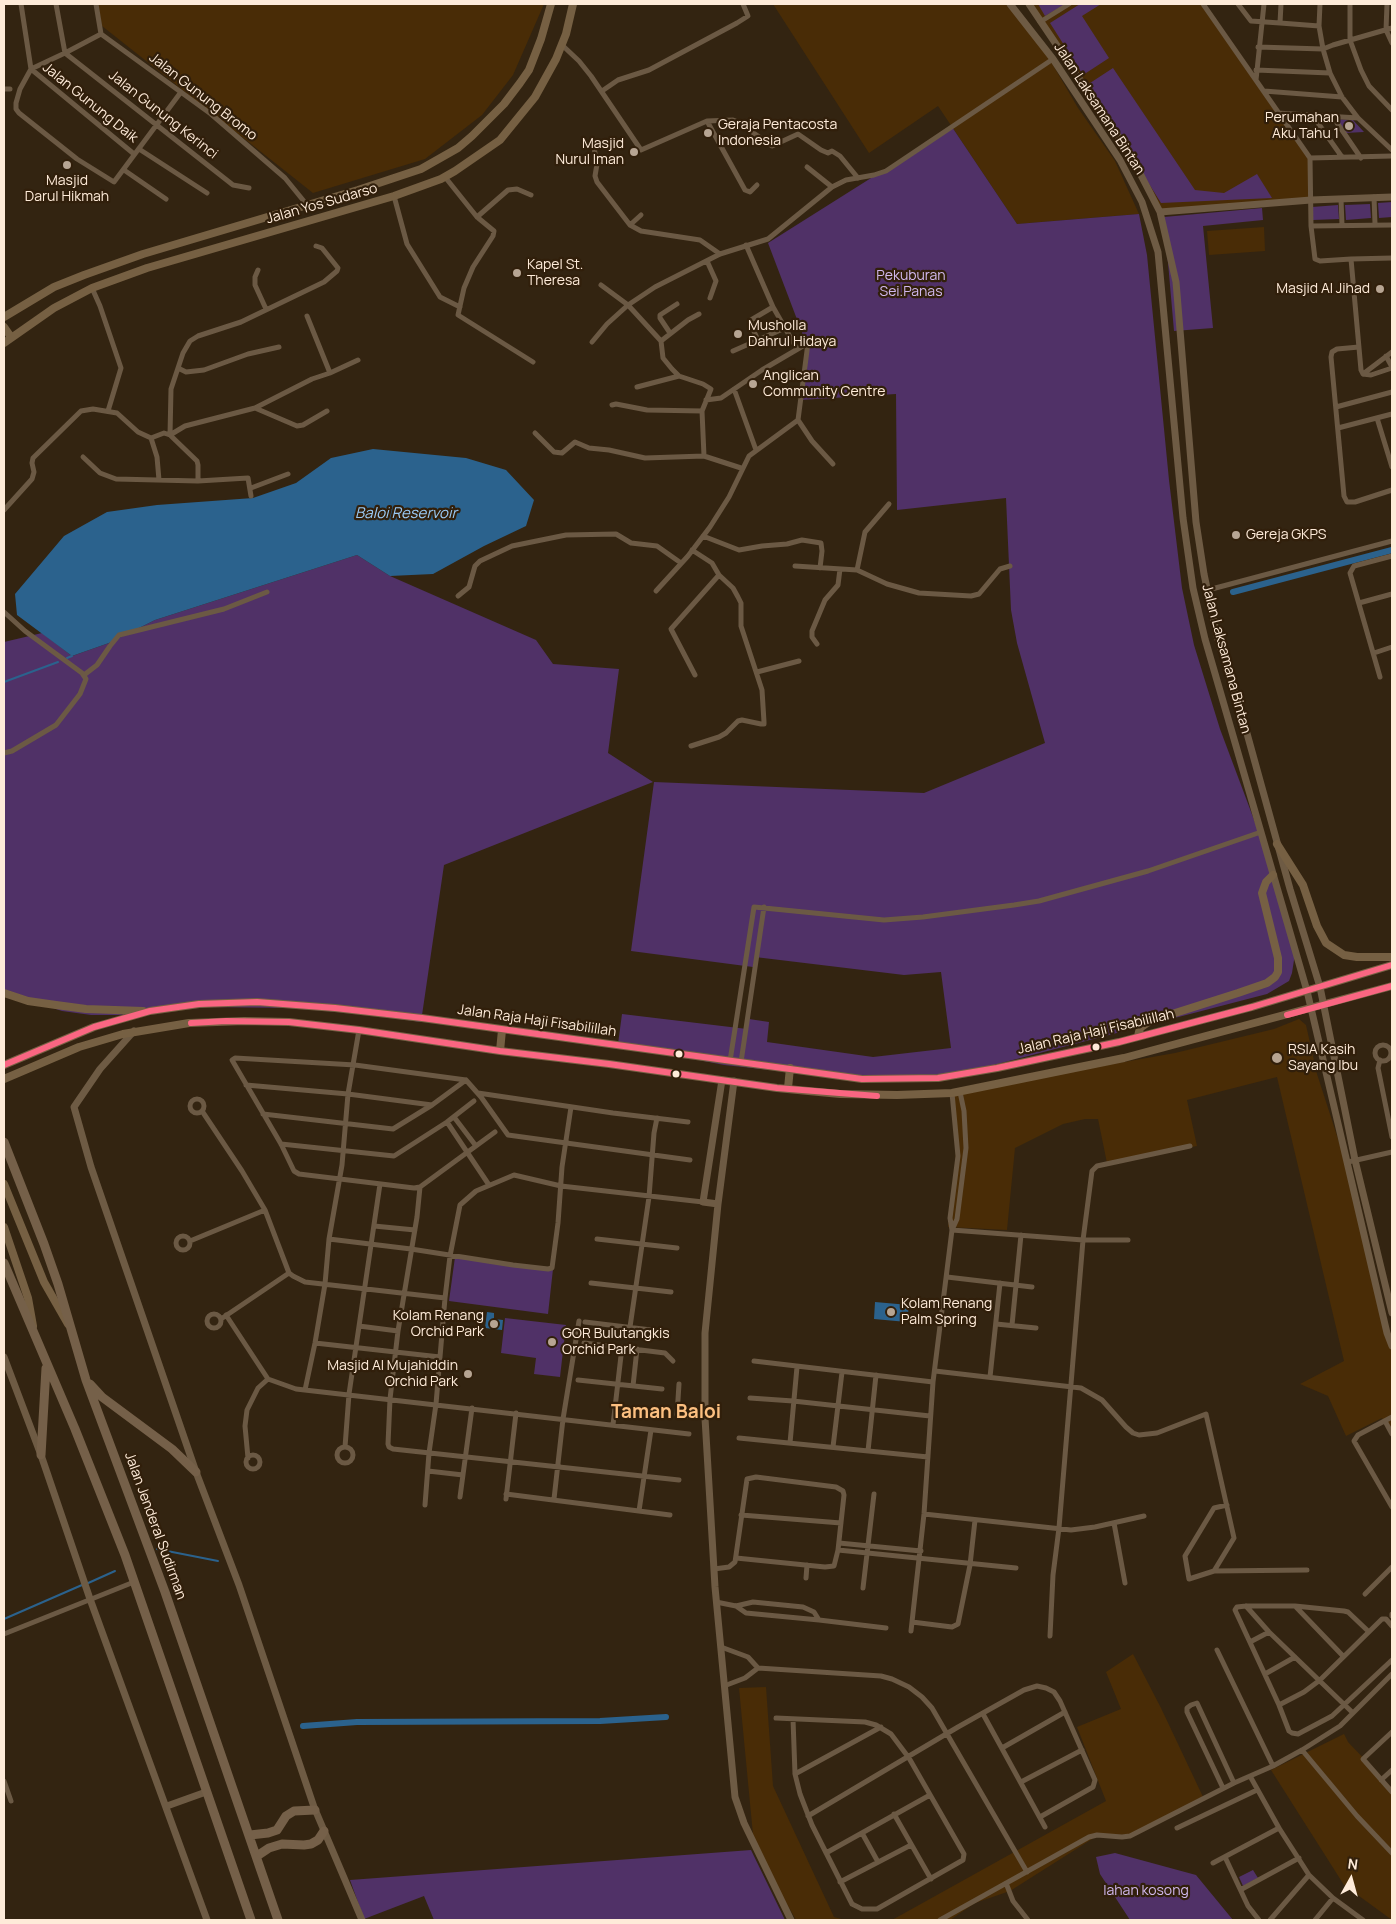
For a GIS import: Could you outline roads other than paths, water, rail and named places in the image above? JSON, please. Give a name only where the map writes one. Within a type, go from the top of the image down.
[{"type":"highway","name":"Jalan Jenderal Sudirman","points":[[4,1142],[44,1244],[86,1380],[165,1592],[278,1920]]},
{"type":"highway","points":[[5,1267],[75,1429],[125,1556],[251,1920]]},
{"type":"highway","points":[[41,1455],[46,1364]]},
{"type":"highway","points":[[86,1380],[102,1397],[172,1450],[196,1472]]},
{"type":"highway","points":[[250,1835],[277,1830],[286,1816],[294,1811],[315,1810]]},
{"type":"highway","points":[[277,1830],[282,1844]]},
{"type":"highway","points":[[257,1856],[269,1848],[282,1844],[311,1844],[318,1840],[324,1831]]},
{"type":"main road","name":"Jalan Yos Sudarso","points":[[4,317],[54,287],[84,274],[143,254],[351,192],[421,169],[458,148],[487,123],[529,70],[547,23],[551,4]]},
{"type":"main road","name":"Jalan Yos Sudarso","points":[[4,342],[54,308],[92,288],[147,268],[394,196],[444,177],[478,157],[508,132],[527,109],[545,81],[562,45],[573,4]]},
{"type":"main road","points":[[351,192],[355,207]]},
{"type":"main road","points":[[4,327],[11,338]]},
{"type":"main road","points":[[1277,844],[1303,885],[1317,926],[1326,942],[1344,955],[1392,957]]},
{"type":"main road","points":[[1138,1036],[1140,1028],[1154,1019],[1267,983],[1278,972],[1278,958],[1262,893],[1266,882],[1273,875]]},
{"type":"main road","name":"Jalan Raja Haji Fisabilillah","points":[[4,1065],[94,1027],[150,1011],[199,1004],[264,1002],[368,1011],[862,1079],[953,1077],[1138,1036],[1252,1007],[1392,966]]},
{"type":"main road","points":[[4,1079],[80,1047],[134,1031],[189,1023],[226,1021],[289,1022],[734,1082],[840,1094],[897,1096],[956,1092],[1124,1058],[1392,986]]},
{"type":"main road","points":[[4,993],[28,1001],[56,1005],[150,1011]]},
{"type":"main road","points":[[500,1050],[502,1030]]},
{"type":"main road","points":[[788,1088],[790,1068]]},
{"type":"main road","points":[[896,1079],[897,1096]]},
{"type":"main road","points":[[4,1184],[44,1282],[72,1333]]},
{"type":"main road","points":[[4,1227],[28,1298],[34,1336]]},
{"type":"street","points":[[21,4],[31,69]]},
{"type":"street","points":[[56,4],[65,53]]},
{"type":"street","points":[[96,4],[101,34],[31,69],[20,89],[16,103],[16,109],[19,113],[77,159],[114,182],[181,92]]},
{"type":"street","points":[[602,91],[618,80],[649,70],[737,23],[748,16],[743,4]]},
{"type":"street","name":"Jalan Laksamana Bintan","points":[[1010,4],[1053,59],[1120,160],[1142,202],[1158,252],[1183,518],[1193,588],[1205,639],[1306,990],[1392,1313]]},
{"type":"street","name":"Jalan Laksamana Bintan","points":[[1029,4],[1130,154],[1160,212],[1176,282],[1196,522],[1217,636],[1320,987],[1352,1161],[1392,1346]]},
{"type":"street","points":[[1040,22],[1069,4]]},
{"type":"street","points":[[1203,4],[1310,158],[1315,259],[1317,261],[1351,258],[1392,258]]},
{"type":"street","points":[[1238,4],[1251,21],[1319,26]]},
{"type":"street","points":[[1256,80],[1258,46],[1264,4]]},
{"type":"street","points":[[1280,23],[1282,4]]},
{"type":"street","points":[[1320,4],[1319,26],[1323,49],[1330,73],[1342,98],[1358,118],[1392,150]]},
{"type":"street","points":[[1350,4],[1350,40],[1361,70],[1369,86],[1392,110]]},
{"type":"street","points":[[1387,4],[1392,43]]},
{"type":"street","points":[[1258,46],[1323,49],[1389,29]]},
{"type":"street","name":"Jalan Gunung Bromo","points":[[101,34],[211,114],[285,178],[307,205]]},
{"type":"street","points":[[562,45],[579,61],[602,91],[641,150],[707,121],[736,121],[772,146],[798,134],[821,150],[828,153],[832,151],[840,156],[858,178]]},
{"type":"street","name":"Jalan Gunung Kerinci","points":[[65,53],[233,185],[250,188]]},
{"type":"street","points":[[592,342],[607,324],[628,305],[655,287],[720,254],[768,239],[832,187],[846,180],[886,171],[963,117],[1053,59]]},
{"type":"street","name":"Jalan Gunung Daik","points":[[31,69],[134,154]]},
{"type":"street","points":[[1256,70],[1330,73]]},
{"type":"street","points":[[1264,91],[1342,98]]},
{"type":"street","points":[[1277,113],[1358,118]]},
{"type":"street","points":[[1313,116],[1342,157]]},
{"type":"street","points":[[1332,117],[1361,158]]},
{"type":"street","points":[[707,121],[745,190],[750,192],[757,185]]},
{"type":"street","points":[[593,142],[597,164],[595,176],[597,182],[630,225],[641,231],[700,240],[720,254]]},
{"type":"street","points":[[139,149],[206,193]]},
{"type":"street","points":[[1310,158],[1392,156]]},
{"type":"street","points":[[807,167],[832,187]]},
{"type":"street","points":[[124,170],[166,199]]},
{"type":"street","points":[[444,177],[477,217],[493,229],[494,234],[473,267],[464,288],[458,313],[460,318],[533,362]]},
{"type":"street","points":[[477,217],[508,190],[517,189],[531,195]]},
{"type":"street","points":[[394,196],[407,244],[440,297],[460,307]]},
{"type":"street","points":[[1374,197],[1375,224]]},
{"type":"street","points":[[1160,212],[1311,200],[1392,197]]},
{"type":"street","points":[[1341,199],[1342,225]]},
{"type":"street","points":[[630,225],[641,215]]},
{"type":"street","points":[[1312,226],[1392,225]]},
{"type":"street","points":[[746,245],[773,308],[797,349]]},
{"type":"street","points":[[170,435],[170,398],[183,353],[194,338],[241,322],[319,285],[337,271],[337,267],[322,248],[316,246]]},
{"type":"street","points":[[1351,258],[1361,370],[1364,374]]},
{"type":"street","points":[[706,261],[716,281],[710,298]]},
{"type":"street","points":[[258,270],[255,277],[255,285],[266,309]]},
{"type":"street","points":[[601,285],[628,305],[661,341],[663,358],[679,376],[709,386],[711,389],[702,411],[704,456]]},
{"type":"street","points":[[92,288],[121,368],[108,411]]},
{"type":"street","points":[[670,333],[660,315],[677,304]]},
{"type":"street","points":[[758,340],[750,323],[751,320],[773,308]]},
{"type":"street","points":[[661,341],[699,314]]},
{"type":"street","points":[[307,316],[330,373]]},
{"type":"street","points":[[733,351],[785,328]]},
{"type":"street","points":[[706,400],[721,398],[808,343],[798,420],[812,441],[833,464]]},
{"type":"street","points":[[178,368],[186,372],[204,370],[248,354],[279,347]]},
{"type":"street","points":[[1359,347],[1337,349],[1332,352],[1345,500],[1347,502],[1355,502],[1392,490]]},
{"type":"street","points":[[1364,374],[1392,352]]},
{"type":"street","points":[[1364,374],[1392,368],[1386,356]]},
{"type":"street","points":[[170,435],[185,426],[255,408],[312,379],[358,360]]},
{"type":"street","points":[[637,387],[679,376]]},
{"type":"street","points":[[734,389],[756,450]]},
{"type":"street","points":[[1336,407],[1392,392]]},
{"type":"street","points":[[612,405],[616,404],[647,410],[702,411]]},
{"type":"street","points":[[255,408],[297,426],[327,411]]},
{"type":"street","points":[[4,510],[32,479],[34,472],[32,463],[34,458],[77,414],[86,410],[117,413],[134,428],[151,438],[157,456],[160,480]]},
{"type":"street","points":[[1338,428],[1392,414]]},
{"type":"street","points":[[1377,418],[1392,468]]},
{"type":"street","points":[[656,591],[703,536],[729,497],[741,468],[749,456],[798,420]]},
{"type":"street","points":[[535,432],[554,452],[562,453],[575,442],[589,448],[609,450],[645,458],[704,456],[741,468]]},
{"type":"street","points":[[151,438],[164,433],[170,435],[197,461],[198,481]]},
{"type":"street","points":[[83,457],[100,473],[111,478],[198,481],[248,478],[251,496]]},
{"type":"street","points":[[251,488],[288,474]]},
{"type":"street","points":[[857,570],[865,532],[889,504]]},
{"type":"street","points":[[458,596],[469,587],[475,566],[480,561],[512,546],[566,535],[616,534],[631,543],[657,546],[681,563]]},
{"type":"street","points":[[703,536],[739,550],[787,544],[802,540],[821,543],[820,568]]},
{"type":"street","points":[[1208,590],[1392,541]]},
{"type":"street","points":[[691,746],[719,737],[738,721],[764,724],[762,690],[740,620],[740,603],[733,588],[719,575],[712,563],[692,550]]},
{"type":"street","points":[[1380,677],[1350,573],[1351,568],[1354,566],[1392,556]]},
{"type":"street","points":[[796,566],[857,570],[887,584],[914,592],[971,596],[979,594],[1000,569],[1010,566]]},
{"type":"street","points":[[817,644],[812,637],[812,631],[825,600],[838,586],[840,570]]},
{"type":"street","points":[[695,675],[671,629],[719,575]]},
{"type":"street","points":[[84,675],[97,666],[119,635],[224,609],[267,592]]},
{"type":"street","points":[[1359,603],[1392,594]]},
{"type":"street","points":[[4,612],[25,631],[86,678],[80,694],[56,725],[12,751],[4,753]]},
{"type":"street","points":[[1205,639],[1217,636]]},
{"type":"street","points":[[1374,653],[1392,647]]},
{"type":"street","points":[[756,672],[799,661]]},
{"type":"street","points":[[730,1061],[755,906],[884,920],[1014,905],[1148,871],[1260,832]]},
{"type":"street","points":[[741,1062],[764,907]]},
{"type":"street","points":[[304,1390],[316,1343],[343,1149],[348,1094],[355,1064],[359,1030]]},
{"type":"street","points":[[134,1031],[100,1069],[74,1107],[91,1167],[196,1472],[239,1585],[315,1810],[362,1920]]},
{"type":"street","points":[[495,1132],[420,1187],[380,1184],[297,1173],[232,1062],[234,1058],[355,1064],[466,1080],[478,1093],[508,1135],[690,1160]]},
{"type":"street","points":[[1380,1060],[1378,1068],[1392,1137]]},
{"type":"street","points":[[263,1114],[346,1122],[393,1129],[432,1105],[466,1080]]},
{"type":"street","points":[[703,1202],[722,1080]]},
{"type":"street","points":[[734,1082],[718,1204],[706,1322],[705,1418],[716,1602],[734,1788],[738,1807],[791,1920]]},
{"type":"street","points":[[246,1085],[348,1094],[432,1105]]},
{"type":"street","points":[[952,1230],[957,1219],[966,1148],[964,1111],[956,1092]]},
{"type":"street","points":[[911,1631],[921,1551],[930,1416],[947,1277],[952,1230],[950,1218],[959,1148],[956,1092]]},
{"type":"street","points":[[478,1093],[688,1122]]},
{"type":"street","points":[[281,1144],[397,1155],[454,1117],[474,1101]]},
{"type":"street","points":[[329,1239],[411,1249],[513,1265],[552,1268],[565,1142],[571,1107]]},
{"type":"street","points":[[202,1111],[242,1171],[265,1210],[289,1273],[301,1281],[445,1298]]},
{"type":"street","points":[[454,1117],[476,1146]]},
{"type":"street","points":[[630,1327],[649,1197],[657,1118]]},
{"type":"street","points":[[446,1122],[488,1185]]},
{"type":"street","points":[[454,1133],[462,1128]]},
{"type":"street","points":[[1050,1636],[1053,1575],[1059,1528],[1083,1240],[1093,1168],[1190,1146]]},
{"type":"street","points":[[1352,1161],[1392,1152]]},
{"type":"street","points":[[426,1505],[429,1453],[436,1404],[450,1256],[460,1205],[468,1196],[488,1185],[512,1175],[518,1175],[561,1186],[718,1204]]},
{"type":"street","points":[[344,1447],[349,1394],[380,1184]]},
{"type":"street","points":[[420,1187],[398,1331],[390,1399],[388,1446],[393,1449],[679,1480]]},
{"type":"street","points":[[190,1241],[265,1210]]},
{"type":"street","points":[[374,1226],[414,1230]]},
{"type":"street","points":[[952,1230],[1083,1240],[1128,1240]]},
{"type":"street","points":[[1012,1325],[1021,1235]]},
{"type":"street","points":[[597,1239],[677,1248]]},
{"type":"street","points":[[289,1273],[223,1317],[268,1379],[304,1390],[689,1434]]},
{"type":"street","points":[[947,1277],[1032,1287]]},
{"type":"street","points":[[591,1283],[671,1292]]},
{"type":"street","points":[[990,1377],[1000,1283]]},
{"type":"street","points":[[554,1499],[563,1419],[582,1321],[651,1330]]},
{"type":"street","points":[[996,1324],[1036,1328]]},
{"type":"street","points":[[359,1326],[398,1331]]},
{"type":"street","points":[[316,1343],[356,1346],[440,1358]]},
{"type":"street","points":[[584,1343],[665,1353],[673,1362]]},
{"type":"street","points":[[613,1425],[622,1348]]},
{"type":"street","points":[[633,1386],[637,1349]]},
{"type":"street","points":[[4,1357],[41,1455],[90,1599],[206,1920]]},
{"type":"street","points":[[754,1361],[934,1382]]},
{"type":"street","points":[[790,1443],[797,1366]]},
{"type":"street","points":[[935,1371],[1071,1386],[1088,1390],[1102,1400],[1132,1433],[1139,1435],[1158,1433],[1206,1414],[1234,1538],[1214,1571]]},
{"type":"street","points":[[833,1447],[842,1372]]},
{"type":"street","points":[[868,1451],[876,1375]]},
{"type":"street","points":[[248,1458],[245,1426],[247,1410],[258,1388],[268,1379]]},
{"type":"street","points":[[578,1380],[662,1389]]},
{"type":"street","points":[[679,1384],[677,1416],[705,1418]]},
{"type":"street","points":[[750,1398],[930,1416]]},
{"type":"street","points":[[460,1497],[472,1408]]},
{"type":"street","points":[[516,1413],[506,1497],[554,1499],[670,1515]]},
{"type":"street","points":[[1392,1417],[1358,1435],[1354,1442],[1392,1507]]},
{"type":"street","points":[[1385,1421],[1392,1434]]},
{"type":"street","points":[[639,1511],[651,1430]]},
{"type":"street","points":[[739,1438],[928,1456]]},
{"type":"street","points":[[428,1471],[463,1475]]},
{"type":"street","points":[[714,1569],[733,1566],[736,1558],[747,1479],[756,1477],[840,1488],[844,1495],[839,1543],[834,1566],[826,1567],[736,1558]]},
{"type":"street","points":[[863,1588],[874,1494]]},
{"type":"street","points":[[1226,1505],[1214,1508],[1185,1556],[1190,1579],[1214,1571],[1307,1570]]},
{"type":"street","points":[[924,1514],[1082,1529],[1144,1516]]},
{"type":"street","points":[[741,1515],[841,1523]]},
{"type":"street","points":[[912,1622],[956,1626],[970,1565],[975,1520]]},
{"type":"street","points":[[1114,1523],[1125,1583]]},
{"type":"street","points":[[839,1543],[921,1551]]},
{"type":"street","points":[[838,1550],[970,1565],[1016,1568]]},
{"type":"street","points":[[806,1578],[807,1565]]},
{"type":"street","points":[[1365,1594],[1392,1566]]},
{"type":"street","points":[[4,1634],[134,1582]]},
{"type":"street","points":[[716,1602],[736,1606],[753,1602],[803,1608],[814,1612],[819,1620]]},
{"type":"street","points":[[736,1606],[740,1610],[751,1614],[886,1628]]},
{"type":"street","points":[[1246,1606],[1269,1632],[1353,1713]]},
{"type":"street","points":[[1368,1631],[1348,1612],[1344,1611],[1296,1606],[1246,1606],[1238,1607],[1235,1610],[1292,1733],[1298,1734],[1326,1720],[1392,1660]]},
{"type":"street","points":[[1296,1606],[1343,1656]]},
{"type":"street","points":[[1279,1705],[1304,1692],[1320,1680],[1382,1619],[1386,1619],[1392,1626]]},
{"type":"street","points":[[1250,1642],[1269,1632]]},
{"type":"street","points":[[721,1647],[748,1656],[758,1668]]},
{"type":"street","points":[[1217,1650],[1273,1766]]},
{"type":"street","points":[[1265,1674],[1295,1657]]},
{"type":"street","points":[[724,1686],[745,1678],[758,1668],[869,1675],[892,1679],[909,1687],[932,1708],[1027,1872]]},
{"type":"street","points":[[940,1920],[1089,1837],[1097,1835],[1122,1838],[1130,1836],[1223,1788],[1273,1766],[1340,1726],[1392,1674]]},
{"type":"street","points":[[808,1816],[1024,1690],[1037,1686],[1054,1692],[1082,1750],[1095,1784],[1040,1817]]},
{"type":"street","points":[[1223,1788],[1187,1712],[1191,1705],[1197,1703],[1234,1783]]},
{"type":"street","points":[[1002,1748],[1065,1712]]},
{"type":"street","points":[[983,1714],[1045,1827]]},
{"type":"street","points":[[776,1718],[865,1722],[881,1727],[891,1734],[909,1758],[964,1854],[963,1860],[873,1910],[862,1909],[852,1904],[808,1816],[800,1794],[795,1774],[793,1719]]},
{"type":"street","points":[[795,1774],[881,1727]]},
{"type":"street","points":[[1392,1732],[1363,1759],[1392,1792]]},
{"type":"street","points":[[1021,1782],[1082,1750]]},
{"type":"street","points":[[1302,1750],[1357,1816],[1392,1853]]},
{"type":"street","points":[[1210,1760],[1221,1754]]},
{"type":"street","points":[[1381,1780],[1392,1770]]},
{"type":"street","points":[[1250,1776],[1256,1790],[1309,1875],[1360,1920]]},
{"type":"street","points":[[4,1780],[11,1801]]},
{"type":"street","points":[[1177,1828],[1256,1790]]},
{"type":"street","points":[[166,1806],[206,1792]]},
{"type":"street","points":[[826,1853],[930,1795]]},
{"type":"street","points":[[894,1814],[931,1879]]},
{"type":"street","points":[[1213,1863],[1279,1828]]},
{"type":"street","points":[[862,1833],[878,1862]]},
{"type":"street","points":[[840,1882],[911,1845]]},
{"type":"street","points":[[1225,1857],[1251,1911],[1259,1920]]},
{"type":"street","points":[[1242,1889],[1299,1858]]},
{"type":"street","points":[[1270,1920],[1309,1875]]},
{"type":"street","points":[[1006,1883],[1013,1901],[1028,1920]]},
{"type":"street","points":[[1315,1920],[1333,1898]]},
{"type":"water","name":"Baloi Reservoir","points":[[373,449],[466,458],[506,470],[534,500],[526,526],[433,574],[390,576],[357,555],[155,620],[109,643],[72,656],[17,615],[15,594],[64,536],[107,512],[157,505],[253,498],[296,483],[331,458]]},
{"type":"water","name":"Kolam Renang Palm Spring","points":[[875,1302],[909,1305],[907,1322],[874,1319]]},
{"type":"water","name":"Kolam Renang Orchid Park","points":[[487,1312],[494,1313],[494,1319],[503,1320],[502,1330],[485,1328]]},
{"type":"waterway","points":[[1233,592],[1392,550]]},
{"type":"waterway","points":[[67,658],[72,656]]},
{"type":"waterway","points":[[4,682],[58,662]]},
{"type":"waterway","points":[[157,1549],[218,1561]]},
{"type":"waterway","points":[[86,1584],[115,1571]]},
{"type":"waterway","points":[[4,1619],[82,1585]]},
{"type":"waterway","points":[[303,1726],[357,1722],[600,1721],[666,1717]]},
{"type":"place","name":"Perumahan Aku Tahu 1","points":[[1349,126]]},
{"type":"place","name":"Geraja Pentacosta Indonesia","points":[[708,133]]},
{"type":"place","name":"Masjid Nurul Iman","points":[[634,152]]},
{"type":"place","name":"Masjid Darul Hikmah","points":[[67,165]]},
{"type":"place","name":"Kapel St. Theresa","points":[[517,273]]},
{"type":"place","name":"Masjid Al Jihad","points":[[1380,289]]},
{"type":"place","name":"Musholla Dahrul Hidaya","points":[[738,334]]},
{"type":"place","name":"Anglican Community Centre","points":[[753,384]]},
{"type":"place","name":"Gereja GKPS","points":[[1236,535]]},
{"type":"place","name":"RSIA Kasih Sayang Ibu","points":[[1277,1058]]},
{"type":"place","name":"Kolam Renang Palm Spring","points":[[891,1312]]},
{"type":"place","name":"Kolam Renang Orchid Park","points":[[494,1324]]},
{"type":"place","name":"GOR Bulutangkis Orchid Park","points":[[552,1342]]},
{"type":"place","name":"Masjid Al Mujahiddin Orchid Park","points":[[468,1374]]},
{"type":"district","name":"Taman Baloi","points":[[666,1413]]},
{"type":"park label","name":"Pekuburan Sei.Panas","points":[[911,284]]},
{"type":"park label","name":"lahan kosong","points":[[1146,1891]]}]
